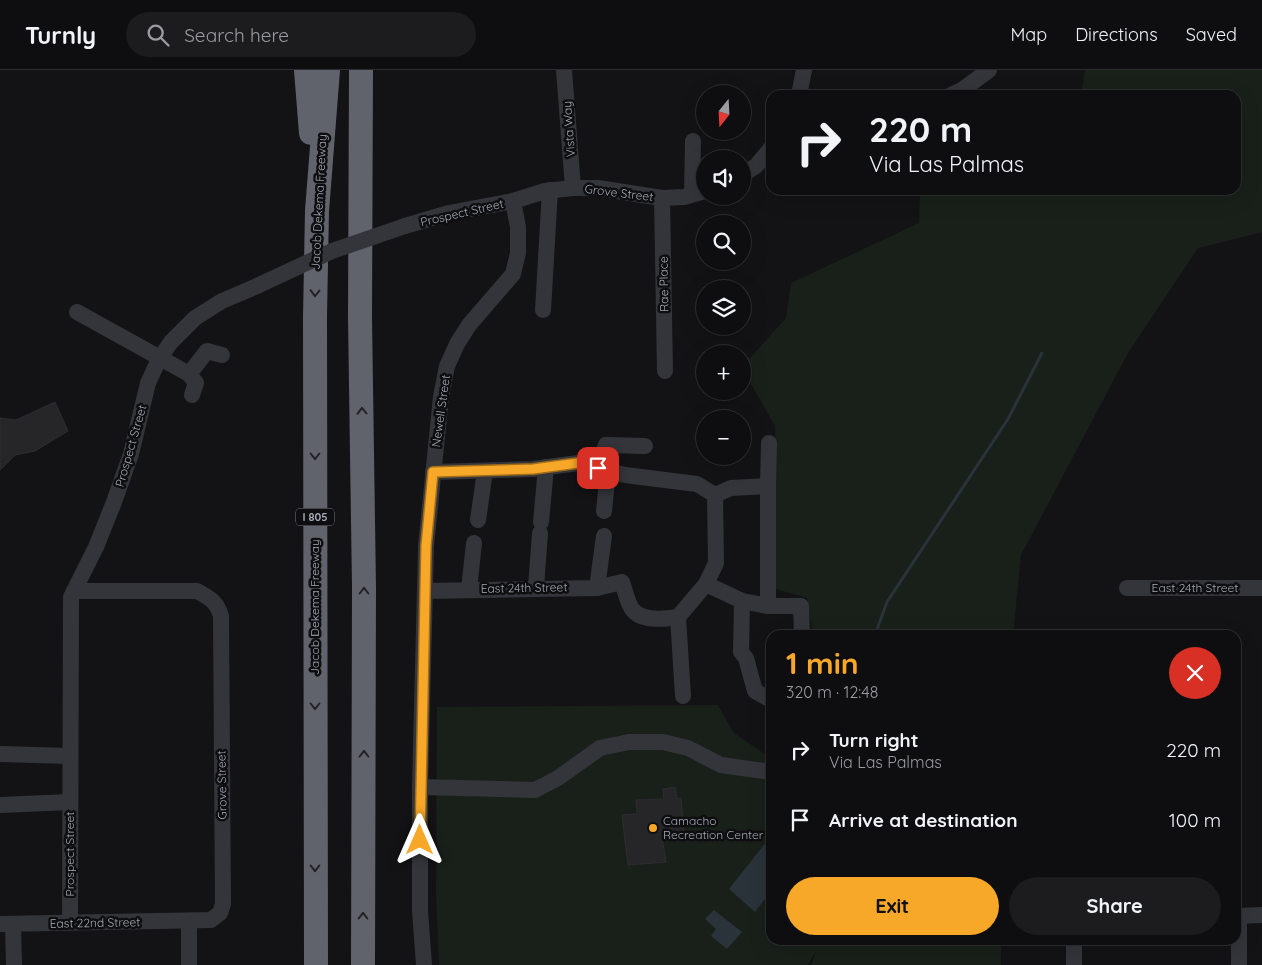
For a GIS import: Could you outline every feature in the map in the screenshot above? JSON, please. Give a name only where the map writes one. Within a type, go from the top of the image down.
[{"type":"highway","points":[[306,70],[317,212]]},
{"type":"highway","name":"Jacob Dekema Freeway","points":[[316,965],[317,212],[328,70]]},
{"type":"highway","points":[[361,70],[360,318],[364,588],[363,965]]},
{"type":"street","name":"Vista Way","points":[[564,70],[573,188]]},
{"type":"street","points":[[801,90],[804,70]]},
{"type":"street","points":[[962,90],[989,70]]},
{"type":"street","points":[[693,141],[696,167]]},
{"type":"street","points":[[751,169],[766,154]]},
{"type":"street","name":"Grove Street","points":[[513,201],[550,190],[573,188],[598,188],[662,198],[696,193]]},
{"type":"street","points":[[543,310],[550,190]]},
{"type":"street","name":"Rae Place","points":[[662,198],[665,371]]},
{"type":"street","name":"Prospect Street","points":[[70,922],[71,597],[96,547],[114,502],[131,454],[148,384],[160,358],[171,342],[195,318],[222,301],[332,251],[449,213],[513,201]]},
{"type":"street","name":"Newell Street","points":[[424,965],[420,910],[420,787],[426,546],[441,397],[447,366],[457,344],[469,325],[512,274],[518,253],[518,228],[513,201]]},
{"type":"street","points":[[77,312],[189,374],[196,384],[192,395]]},
{"type":"street","points":[[189,374],[207,350],[222,354]]},
{"type":"street","points":[[768,606],[770,443]]},
{"type":"street","points":[[604,511],[603,469],[606,445],[645,446]]},
{"type":"street","points":[[433,472],[485,471],[578,463],[660,481],[697,484],[714,495]]},
{"type":"street","points":[[536,587],[546,467]]},
{"type":"street","points":[[478,520],[485,471]]},
{"type":"street","points":[[714,495],[731,488],[768,486]]},
{"type":"street","points":[[683,696],[678,618],[706,584],[716,563],[714,495]]},
{"type":"street","points":[[597,588],[604,536]]},
{"type":"street","points":[[469,588],[474,543]]},
{"type":"street","name":"East 24th Street","points":[[425,590],[536,587],[597,588],[622,582],[632,609],[639,614],[656,619],[678,618]]},
{"type":"street","points":[[706,584],[742,601],[768,606],[801,606],[802,630]]},
{"type":"street","name":"East 24th Street","points":[[1127,588],[1262,588]]},
{"type":"street","name":"Grove Street","points":[[74,590],[197,591],[212,599],[218,606],[221,616],[224,904],[220,913],[211,920],[189,922]]},
{"type":"street","points":[[742,601],[741,652],[746,658],[754,691],[766,696]]},
{"type":"street","points":[[420,787],[535,790],[558,778],[600,748],[629,742],[663,742],[688,748],[722,765],[764,771]]},
{"type":"street","points":[[0,754],[70,756]]},
{"type":"street","points":[[0,805],[70,802]]},
{"type":"street","points":[[1241,916],[1262,915]]},
{"type":"street","points":[[189,922],[190,965]]},
{"type":"street","name":"East 22nd Street","points":[[7,924],[189,922]]},
{"type":"street","points":[[7,924],[14,965]]},
{"type":"street","points":[[1074,945],[1074,965]]},
{"type":"street","points":[[1238,945],[1238,965]]},
{"type":"shaded area","points":[[1085,70],[1262,70],[1262,232],[1198,248],[1128,353],[1021,555],[1014,630],[812,630],[807,598],[776,589],[775,426],[751,384],[751,357],[786,318],[791,283],[919,223],[920,195],[1241,195],[1241,90],[1082,90]]},
{"type":"shaded area","points":[[718,705],[734,733],[766,755],[766,945],[1001,945],[1001,965],[811,965],[816,951],[808,965],[439,965],[436,892],[437,707]]},
{"type":"shaded area","points":[[766,842],[766,898],[755,912],[729,889]]},
{"type":"shaded area","points":[[714,910],[742,932],[727,949],[711,936],[716,929],[705,919]]},
{"type":"building","points":[[55,402],[68,431],[35,451],[15,455],[0,470],[0,418],[16,420]]},
{"type":"building","points":[[675,787],[677,799],[681,798],[684,831],[673,831],[674,837],[662,838],[666,862],[628,865],[622,815],[637,814],[636,800],[664,799],[663,789]]},
{"type":"waterway","points":[[877,630],[887,602],[1008,419],[1042,353]]},
{"type":"place","name":"Camacho Recreation Center","points":[[653,828]]},
{"type":"route","points":[[420,840],[426,546],[433,472],[533,469],[578,463],[598,468]]}]
